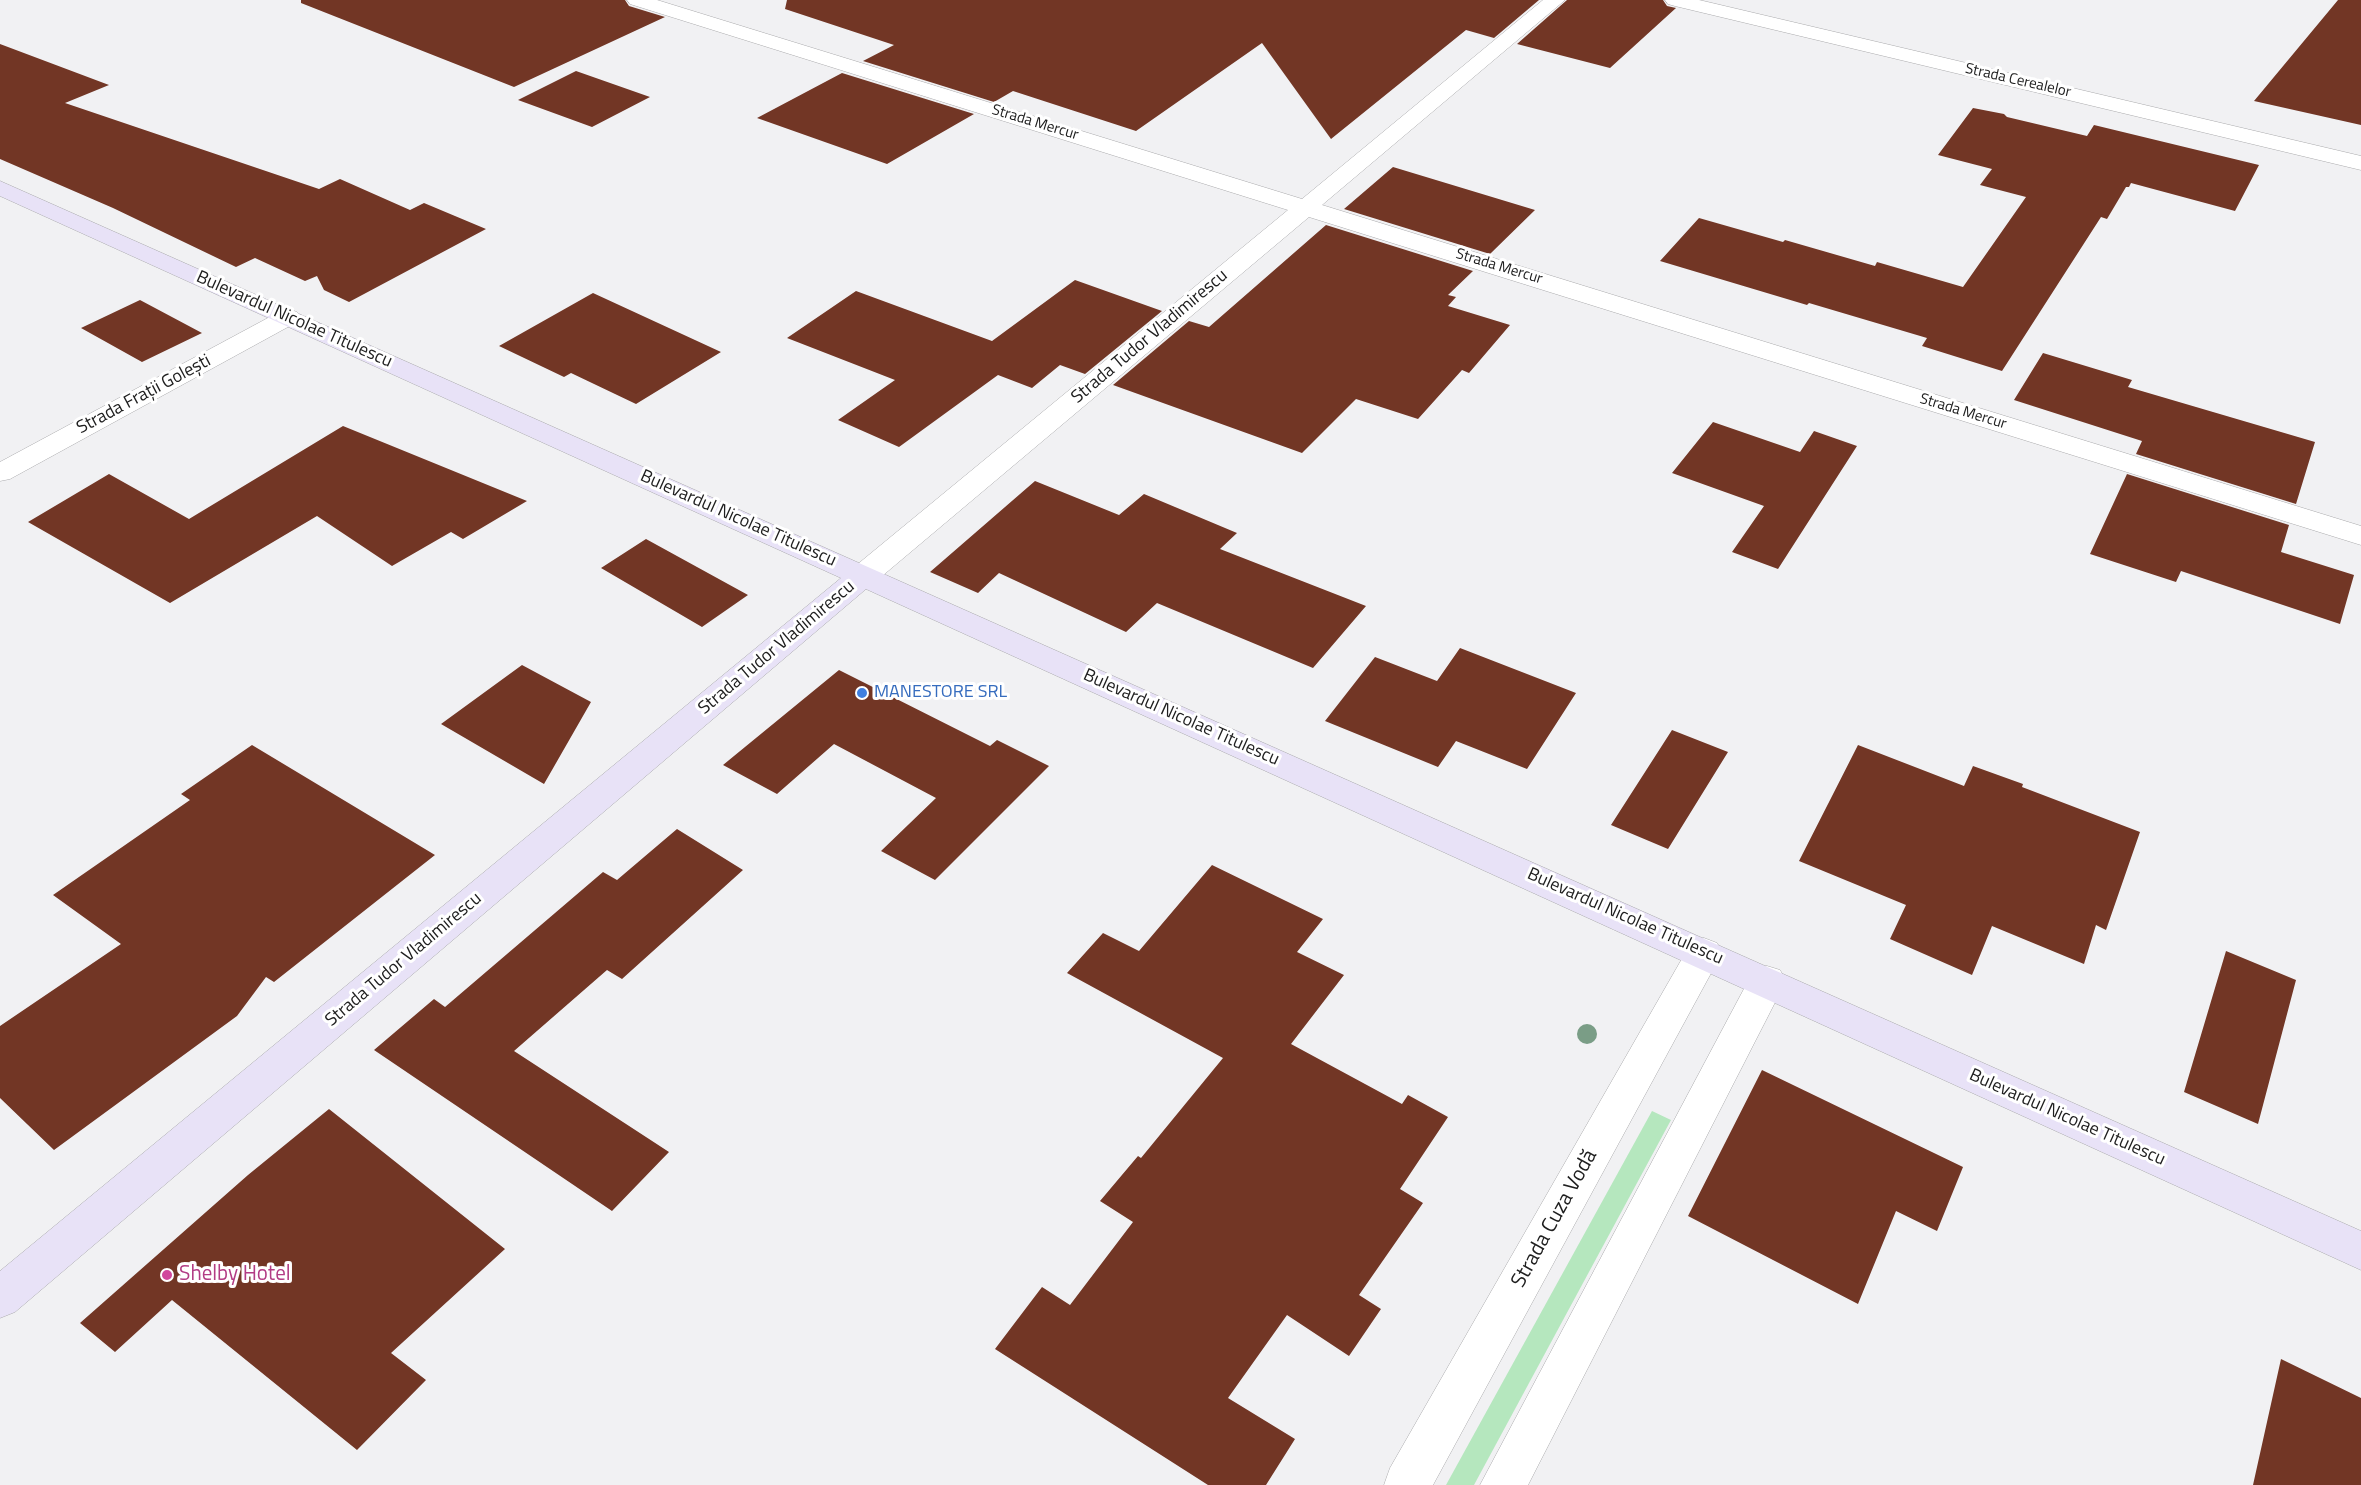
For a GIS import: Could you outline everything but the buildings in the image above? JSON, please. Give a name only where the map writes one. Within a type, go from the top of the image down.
[{"type":"street","name":"Strada Mercur","points":[[637,0],[2361,536]]},
{"type":"street","name":"Strada Tudor Vladimirescu","points":[[0,1298],[1555,0]]},
{"type":"street","name":"Strada Cerealelor","points":[[1675,0],[2361,163]]},
{"type":"street","name":"Bulevardul Nicolae Titulescu","points":[[0,188],[1767,981],[2361,1251]]},
{"type":"street","name":"Strada Frații Golești","points":[[0,473],[288,317]]},
{"type":"street","name":"Strada Cuza Vodă","points":[[1407,1485],[1704,953]]},
{"type":"street","points":[[1503,1485],[1767,981]]},
{"type":"green space","points":[[1652,1111],[1671,1120],[1474,1485],[1446,1485]]},
{"type":"place","name":"MANESTORE SRL","points":[[862,693]]},
{"type":"place","name":"Shelby Hotel","points":[[167,1275]]}]
